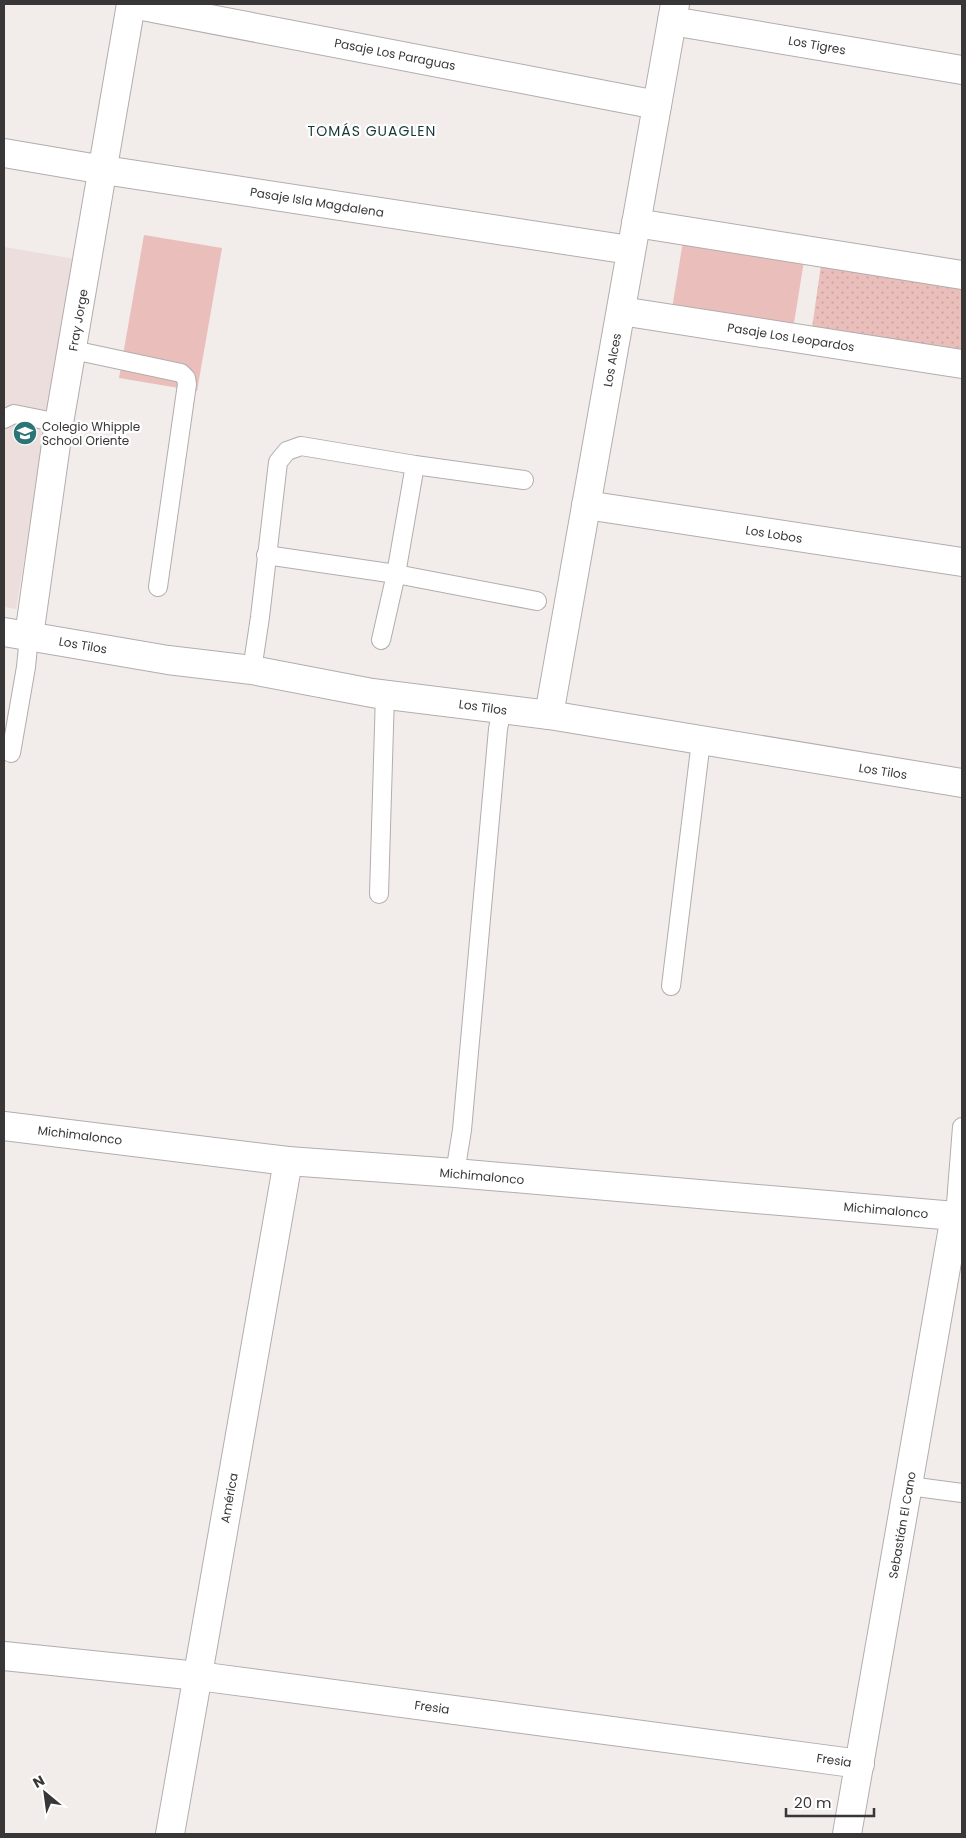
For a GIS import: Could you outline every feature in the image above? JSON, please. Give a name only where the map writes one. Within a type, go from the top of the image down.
[{"type":"street","name":"Pasaje Los Paraguas","points":[[132,4],[657,105]]},
{"type":"street","name":"Fray Jorge","points":[[16,634],[59,423],[132,4]]},
{"type":"street","name":"Los Alces","points":[[549,716],[630,250],[674,12]]},
{"type":"street","name":"Los Tigres","points":[[674,12],[962,70]]},
{"type":"street","name":"Pasaje Isla Magdalena","points":[[4,153],[630,250]]},
{"type":"street","points":[[636,224],[962,275]]},
{"type":"street","name":"Pasaje Los Leopardos","points":[[620,311],[962,364]]},
{"type":"street","name":"Los Lobos","points":[[586,505],[962,562]]},
{"type":"street","name":"Los Tilos","points":[[16,634],[168,660],[252,670],[372,693],[549,716],[962,783]]},
{"type":"street","name":"Michimalonco","points":[[4,1126],[288,1161],[454,1173],[959,1216]]},
{"type":"street","name":"América","points":[[170,1834],[288,1161]]},
{"type":"street","name":"Sebastián El Cano","points":[[848,1834],[959,1216]]},
{"type":"street","name":"Fresia","points":[[4,1656],[198,1676],[860,1764]]},
{"type":"lane","points":[[72,350],[181,373],[186,378],[187,384],[158,587]]},
{"type":"lane","points":[[4,419],[14,414],[59,423]]},
{"type":"lane","points":[[252,670],[278,462],[287,451],[301,446],[415,465],[524,480]]},
{"type":"lane","points":[[381,640],[396,574],[415,465]]},
{"type":"lane","points":[[266,555],[396,574],[537,601]]},
{"type":"lane","points":[[11,753],[26,667],[16,634]]},
{"type":"lane","points":[[379,894],[385,694]]},
{"type":"lane","points":[[454,1173],[462,1130],[498,729],[502,709]]},
{"type":"lane","points":[[670,986],[701,741]]},
{"type":"lane","points":[[959,1216],[962,1126]]},
{"type":"lane","points":[[909,1486],[962,1493]]},
{"type":"shaded area","points":[[144,235],[222,248],[197,391],[119,378]]},
{"type":"shaded area","points":[[683,241],[804,261],[793,329],[672,309]]},
{"type":"shaded area","name":"Colegio Whipple School Oriente","points":[[4,247],[75,259],[16,609],[4,607]]},
{"type":"shaded area","points":[[821,265],[962,285],[962,349],[812,328]]},
{"type":"place","name":"Colegio Whipple School Oriente","points":[[25,433]]},
{"type":"district","name":"TOMÁS GUAGLEN","points":[[372,131]]}]
